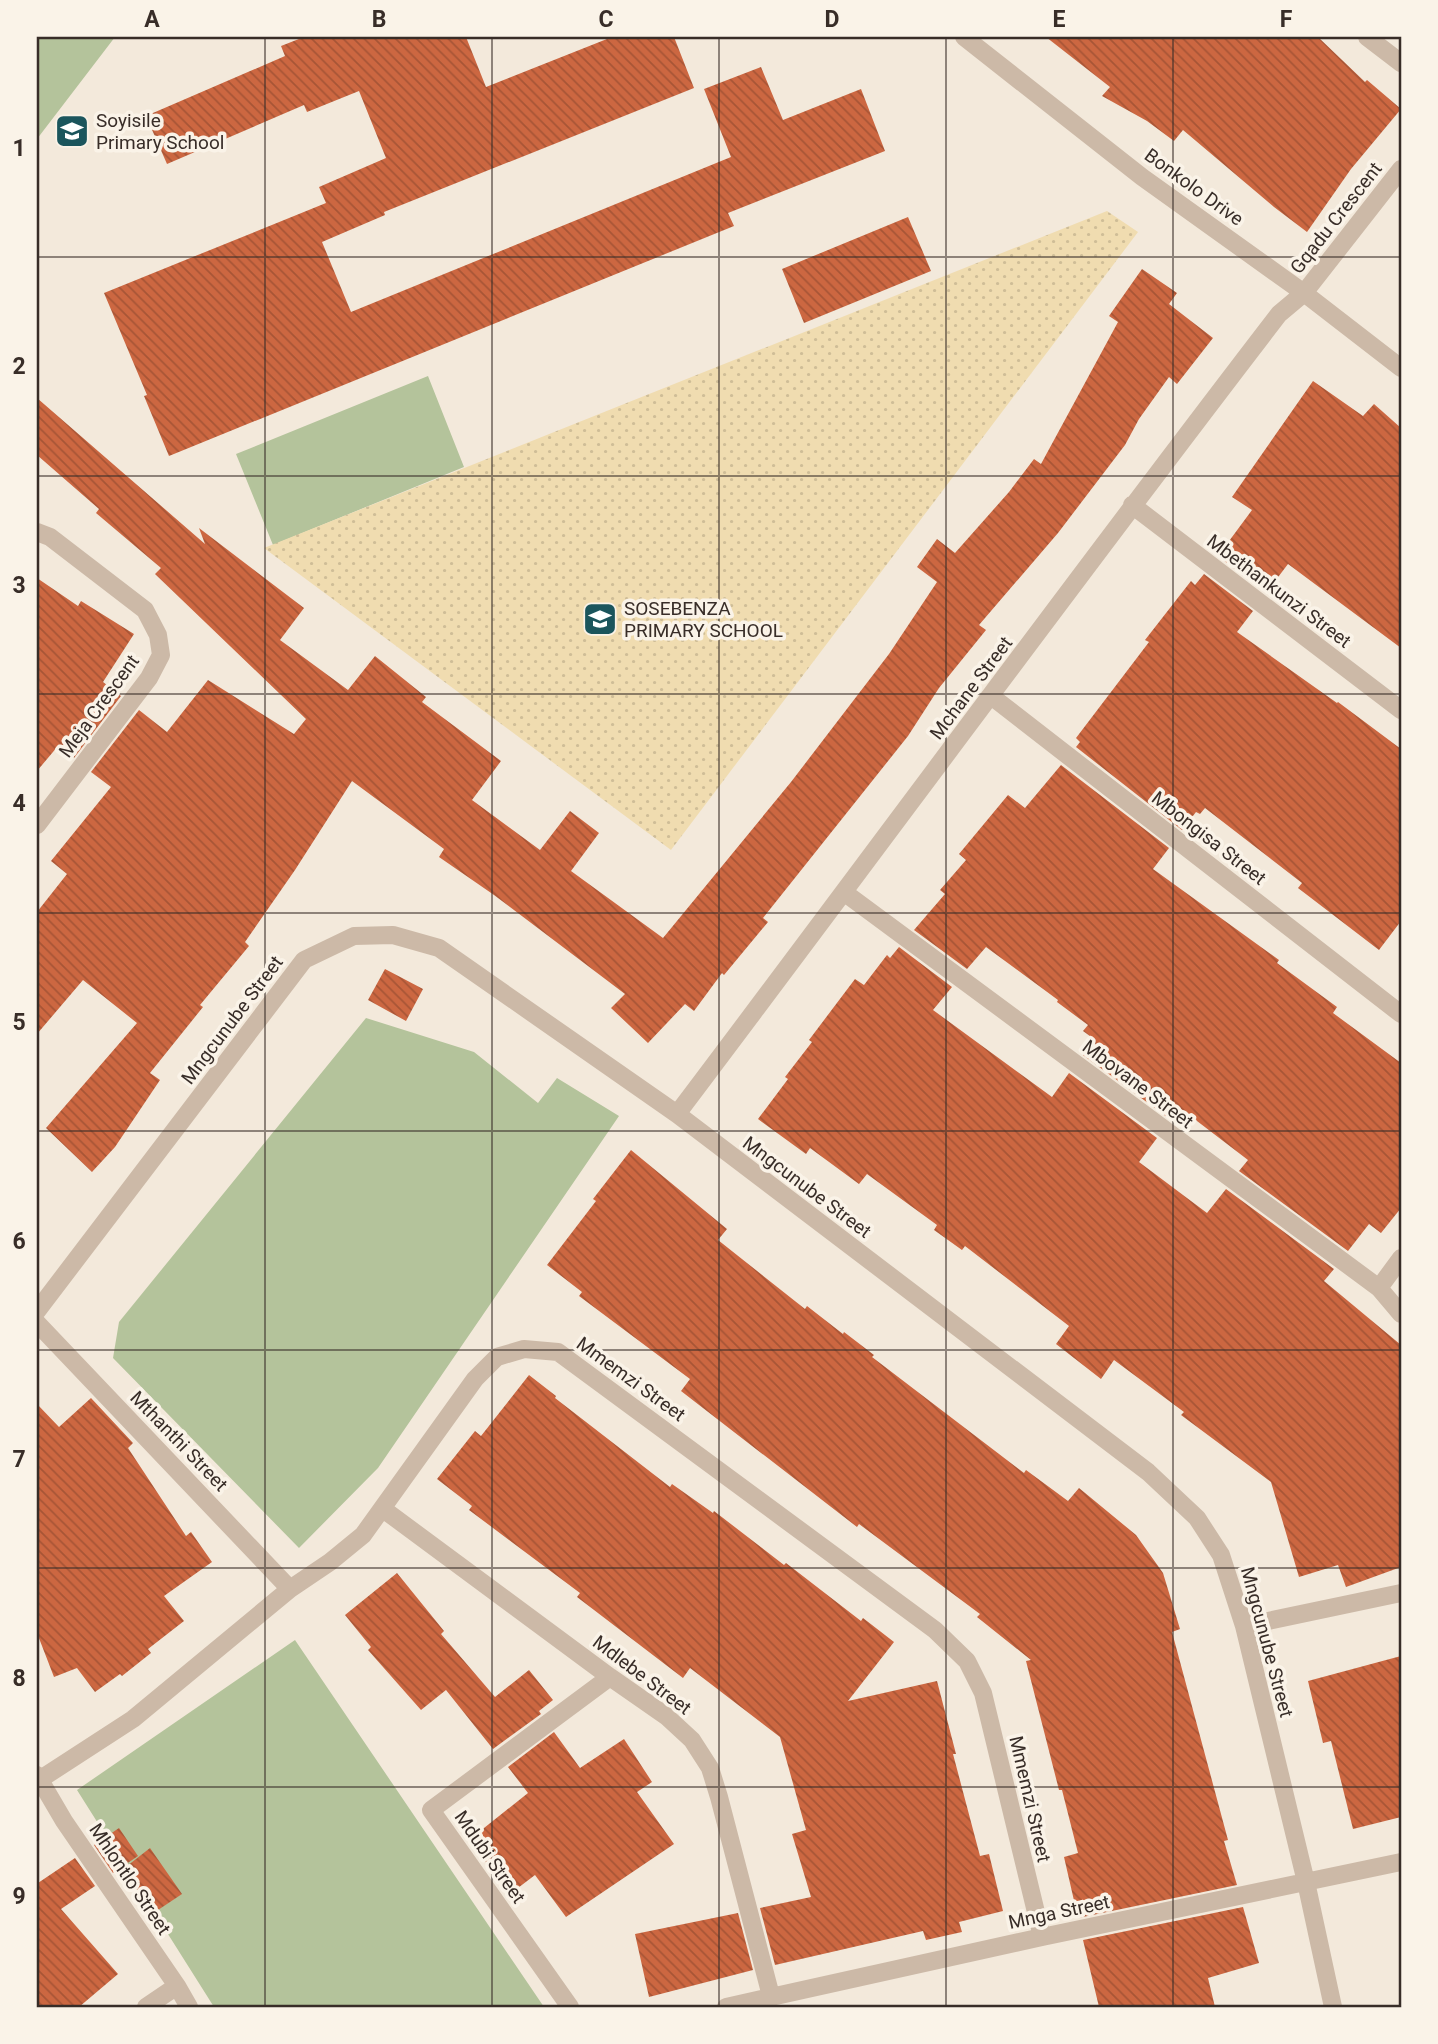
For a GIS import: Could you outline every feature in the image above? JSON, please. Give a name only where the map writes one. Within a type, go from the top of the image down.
[{"type":"street","name":"Bonkolo Drive","points":[[964,37],[1142,177],[1304,293],[1401,368]]},
{"type":"street","points":[[1367,37],[1401,63]]},
{"type":"street","name":"Gqadu Crescent","points":[[1304,293],[1401,169]]},
{"type":"street","name":"Mchane Street","points":[[677,1114],[1132,505],[1279,314],[1304,293]]},
{"type":"street","name":"Mbethankunzi Street","points":[[1132,505],[1401,710]]},
{"type":"street","name":"Meja Crescent","points":[[37,532],[50,537],[145,610],[158,635],[161,655],[149,678],[37,825]]},
{"type":"street","name":"Mbongisa Street","points":[[991,696],[1401,1014]]},
{"type":"street","name":"Mbovane Street","points":[[845,892],[1379,1288],[1401,1314]]},
{"type":"street","name":"Mngcunube Street","points":[[39,1302],[304,960],[354,936],[393,935],[439,948],[677,1114],[1148,1472],[1197,1518],[1221,1555],[1244,1626],[1306,1882],[1333,2007]]},
{"type":"street","points":[[1379,1288],[1401,1258]]},
{"type":"street","name":"Mthanthi Street","points":[[37,1323],[290,1588]]},
{"type":"street","name":"Mmemzi Street","points":[[38,1777],[133,1719],[290,1588],[330,1562],[363,1535],[475,1379],[497,1357],[524,1349],[558,1352],[935,1630],[967,1661],[983,1693],[1041,1937]]},
{"type":"street","name":"Mdlebe Street","points":[[383,1509],[675,1724],[692,1740],[710,1768],[719,1797],[771,1996]]},
{"type":"street","points":[[1244,1626],[1401,1593]]},
{"type":"street","name":"Mdubi Street","points":[[570,2007],[431,1810],[610,1677]]},
{"type":"street","name":"Mhlontlo Street","points":[[38,1777],[189,2007]]},
{"type":"street","name":"Mnga Street","points":[[726,2007],[1041,1937],[1401,1862]]},
{"type":"street","points":[[146,2007],[177,1986]]},
{"type":"green space","points":[[37,37],[115,37],[37,139]]},
{"type":"green space","points":[[428,376],[464,467],[273,545],[236,454]]},
{"type":"green space","points":[[366,1018],[474,1052],[538,1103],[557,1078],[619,1116],[378,1468],[299,1548],[113,1358],[119,1322]]},
{"type":"green space","points":[[295,1640],[544,2007],[214,2007],[77,1790]]},
{"type":"sand","points":[[1107,211],[1138,232],[671,850],[264,548]]},
{"type":"building","points":[[304,37],[466,37],[486,87],[612,37],[674,37],[694,88],[384,212],[385,215],[322,242],[351,312],[731,157],[704,89],[761,67],[783,120],[861,89],[885,151],[728,213],[734,226],[169,456],[144,396],[147,395],[104,293],[326,203],[319,187],[386,158],[359,91],[307,112],[304,105],[167,164],[146,116],[285,56],[281,46]]},
{"type":"building","points":[[1046,37],[1318,37],[1365,82],[1367,80],[1401,109],[1351,169],[1307,232],[1183,130],[1174,141],[1147,121],[1102,96],[1110,87]]},
{"type":"building","points":[[908,217],[931,271],[804,323],[782,269]]},
{"type":"building","points":[[1142,269],[1177,293],[1169,304],[1213,338],[1177,384],[1169,377],[1139,419],[1125,445],[1058,533],[979,625],[986,630],[939,688],[908,736],[763,918],[768,922],[724,975],[722,973],[694,1011],[685,1004],[648,1043],[611,1008],[625,994],[439,857],[444,849],[352,781],[245,942],[249,946],[200,1005],[203,1007],[150,1073],[160,1080],[115,1147],[92,1172],[46,1128],[137,1023],[83,980],[37,1034],[37,912],[67,874],[51,861],[111,787],[91,772],[139,710],[167,732],[208,680],[294,734],[306,719],[155,574],[161,568],[96,513],[99,509],[37,455],[37,398],[205,544],[199,528],[304,608],[280,640],[348,690],[375,656],[426,697],[422,702],[501,761],[472,800],[540,850],[570,811],[599,833],[571,871],[663,938],[791,782],[889,654],[937,582],[917,567],[937,539],[955,553],[1034,459],[1041,464],[1118,322],[1109,316]]},
{"type":"building","points":[[1313,381],[1363,416],[1374,404],[1401,428],[1401,648],[1288,564],[1266,593],[1218,556],[1252,510],[1232,497]]},
{"type":"building","points":[[1204,574],[1253,611],[1237,632],[1401,749],[1401,921],[1379,950],[1298,888],[1302,883],[1205,808],[1200,814],[1196,812],[1182,830],[1076,747],[1080,742],[1076,738],[1149,642],[1145,640],[1191,581],[1195,585]]},
{"type":"building","points":[[37,578],[78,606],[81,601],[134,634],[103,682],[121,696],[74,758],[58,746],[37,771]]},
{"type":"building","points":[[1061,765],[1169,848],[1153,869],[1279,960],[1277,963],[1337,1007],[1333,1013],[1401,1063],[1401,1208],[1381,1233],[1369,1224],[1348,1251],[1239,1171],[1248,1160],[1180,1108],[1171,1120],[1083,1055],[1094,1039],[1083,1031],[1088,1025],[1057,1002],[1058,1000],[986,947],[967,969],[914,930],[945,894],[940,890],[966,860],[959,854],[1008,795],[1025,808]]},
{"type":"building","points":[[899,947],[952,987],[933,1010],[1052,1097],[1069,1073],[1157,1138],[1139,1162],[1207,1213],[1226,1189],[1334,1269],[1324,1281],[1401,1345],[1401,1567],[1346,1587],[1338,1565],[1299,1577],[1271,1482],[1181,1415],[1184,1412],[1114,1360],[1101,1379],[1056,1344],[1069,1326],[965,1246],[962,1250],[934,1230],[937,1225],[867,1174],[859,1184],[810,1148],[806,1154],[758,1119],[812,1042],[809,1040],[855,979],[864,985],[887,955],[890,958]]},
{"type":"building","points":[[385,969],[423,989],[406,1021],[368,1000]]},
{"type":"building","points":[[631,1150],[727,1229],[718,1240],[805,1309],[807,1306],[843,1334],[844,1332],[874,1355],[872,1357],[1024,1473],[1026,1470],[1068,1501],[1079,1488],[1136,1535],[1163,1573],[1180,1629],[1172,1632],[1228,1840],[1224,1841],[1237,1885],[1078,1918],[1064,1857],[1078,1853],[1026,1661],[1031,1660],[977,1617],[980,1614],[859,1524],[857,1527],[681,1391],[690,1379],[579,1296],[582,1292],[547,1265]]},
{"type":"building","points":[[529,1375],[670,1487],[672,1484],[713,1513],[714,1511],[784,1565],[786,1563],[861,1621],[863,1618],[894,1642],[848,1701],[937,1681],[980,1856],[989,1854],[1003,1911],[959,1922],[962,1932],[926,1940],[923,1931],[775,1965],[760,1908],[811,1897],[792,1834],[806,1830],[780,1737],[690,1668],[683,1678],[577,1597],[580,1593],[469,1510],[472,1506],[437,1479],[475,1431],[481,1436]]},
{"type":"building","points":[[91,1398],[133,1443],[128,1448],[186,1536],[191,1532],[212,1562],[164,1596],[184,1621],[148,1649],[151,1653],[122,1676],[120,1674],[95,1692],[77,1668],[54,1677],[37,1633],[37,1404],[59,1427]]},
{"type":"building","points":[[397,1573],[444,1631],[441,1634],[495,1697],[529,1670],[553,1700],[539,1711],[541,1714],[493,1749],[446,1690],[421,1710],[368,1650],[371,1647],[345,1615]]},
{"type":"building","points":[[1401,1656],[1401,1817],[1353,1829],[1331,1741],[1323,1743],[1308,1681]]},
{"type":"building","points":[[554,1732],[580,1768],[624,1739],[652,1782],[637,1792],[674,1844],[566,1917],[535,1875],[510,1894],[469,1840],[528,1793],[508,1767]]},
{"type":"building","points":[[119,1828],[138,1856],[113,1873],[94,1845]]},
{"type":"building","points":[[150,1848],[182,1894],[152,1914],[122,1870]]},
{"type":"building","points":[[75,1858],[95,1886],[61,1909],[118,1974],[79,2007],[37,2007],[37,1881],[38,1883]]},
{"type":"building","points":[[1243,1907],[1259,1963],[1208,1978],[1215,2007],[1099,2007],[1083,1940]]},
{"type":"building","points":[[738,1913],[753,1970],[649,1997],[635,1934]]},
{"type":"place","name":"Soyisile Primary School","points":[[72,131]]},
{"type":"place","name":"SOSEBENZA PRIMARY SCHOOL","points":[[600,619]]}]
